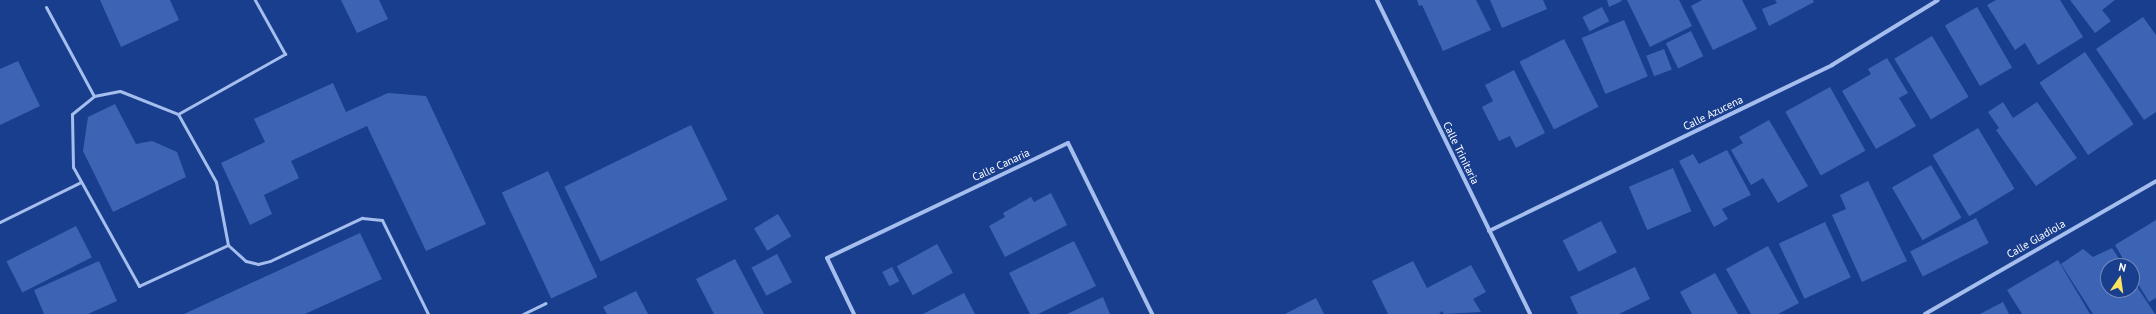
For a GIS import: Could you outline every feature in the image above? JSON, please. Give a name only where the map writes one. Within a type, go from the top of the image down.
[{"type":"street","name":"Calle Trinitaria","points":[[1377,0],[1530,314]]},
{"type":"street","name":"Calle Azucena","points":[[1489,232],[1832,65],[1938,0]]},
{"type":"street","name":"Calle Canaria","points":[[854,314],[827,258],[1068,143],[1152,314]]},
{"type":"street","name":"Calle Gladiola","points":[[1925,314],[2156,181]]},
{"type":"lane","points":[[178,114],[285,54],[256,0]]},
{"type":"lane","points":[[46,7],[94,96]]},
{"type":"lane","points":[[228,245],[139,286],[73,167],[72,114],[94,96],[120,91],[178,114],[216,182],[228,245],[246,261],[258,264],[270,261],[362,218],[382,220],[428,314]]},
{"type":"lane","points":[[0,222],[81,182]]},
{"type":"lane","points":[[523,314],[546,303]]},
{"type":"building","points":[[100,0],[170,0],[179,20],[121,47]]},
{"type":"building","points":[[341,0],[379,0],[388,19],[357,33]]},
{"type":"building","points":[[1417,0],[1476,0],[1491,30],[1443,51],[1422,5],[1419,6]]},
{"type":"building","points":[[1490,0],[1543,0],[1547,9],[1502,28]]},
{"type":"building","points":[[1607,0],[1621,0],[1622,1],[1609,7]]},
{"type":"building","points":[[1627,0],[1679,0],[1692,26],[1650,47]]},
{"type":"building","points":[[1702,0],[1742,0],[1757,29],[1713,50],[1691,6]]},
{"type":"building","points":[[1775,0],[1813,0],[1814,2],[1769,26],[1762,9],[1777,3]]},
{"type":"building","points":[[1996,0],[2060,0],[2083,37],[2038,65],[2025,43],[2015,50],[1987,5]]},
{"type":"building","points":[[2070,0],[2115,0],[2102,10],[2111,21],[2095,33]]},
{"type":"building","points":[[1602,7],[1609,21],[1590,31],[1582,17]]},
{"type":"building","points":[[1977,7],[2012,68],[1980,86],[1945,26]]},
{"type":"building","points":[[2143,17],[2156,35],[2156,112],[2144,120],[2096,49]]},
{"type":"building","points":[[1624,20],[1648,76],[1605,94],[1582,38]]},
{"type":"building","points":[[1691,31],[1703,56],[1678,68],[1666,43]]},
{"type":"building","points":[[1932,36],[1969,97],[1931,120],[1894,59]]},
{"type":"building","points":[[1564,39],[1599,107],[1554,129],[1519,62]]},
{"type":"building","points":[[1664,49],[1672,70],[1654,76],[1646,56]]},
{"type":"building","points":[[2085,52],[2134,124],[2088,155],[2039,83]]},
{"type":"building","points":[[1887,58],[1908,93],[1899,98],[1916,126],[1876,149],[1842,91],[1871,74],[1868,69]]},
{"type":"building","points":[[18,61],[40,106],[0,125],[0,69]]},
{"type":"building","points":[[1514,70],[1545,133],[1516,148],[1510,136],[1499,141],[1482,107],[1493,101],[1485,85]]},
{"type":"building","points":[[333,83],[346,112],[388,93],[426,96],[486,224],[426,251],[367,126],[291,161],[299,178],[264,195],[272,214],[250,225],[221,163],[265,142],[254,119]]},
{"type":"building","points":[[1830,87],[1865,151],[1821,176],[1785,112]]},
{"type":"building","points":[[2003,102],[2013,118],[2037,102],[2077,158],[2036,186],[1996,130],[1999,128],[1988,112]]},
{"type":"building","points":[[115,104],[136,144],[152,141],[177,152],[186,177],[113,212],[83,151],[88,117]]},
{"type":"building","points":[[1769,120],[1808,186],[1778,203],[1763,178],[1751,185],[1731,150],[1743,143],[1739,137]]},
{"type":"building","points":[[691,125],[727,200],[601,261],[564,187]]},
{"type":"building","points":[[1978,128],[2015,189],[1969,216],[1933,155]]},
{"type":"building","points":[[1727,150],[1751,195],[1722,209],[1728,219],[1714,227],[1679,161],[1693,154],[1699,164]]},
{"type":"building","points":[[1931,165],[1962,218],[1923,240],[1892,188]]},
{"type":"building","points":[[1673,168],[1691,211],[1647,230],[1629,187]]},
{"type":"building","points":[[548,171],[597,277],[551,299],[502,193]]},
{"type":"building","points":[[1868,181],[1907,261],[1862,282],[1832,215],[1846,209],[1840,195]]},
{"type":"building","points":[[1051,193],[1067,225],[1005,257],[989,226],[1005,217],[1003,213],[1031,197],[1034,202]]},
{"type":"building","points":[[778,214],[791,236],[767,251],[754,228]]},
{"type":"building","points":[[1976,218],[1989,243],[1923,277],[1910,252]]},
{"type":"building","points":[[2156,220],[2156,298],[2149,302],[2140,287],[2140,258],[2122,258],[2115,245]]},
{"type":"building","points":[[1601,221],[1617,252],[1579,272],[1563,241]]},
{"type":"building","points":[[1825,222],[1851,277],[1805,299],[1779,244]]},
{"type":"building","points":[[76,226],[92,257],[22,293],[7,261]]},
{"type":"building","points":[[360,233],[382,279],[305,314],[184,314]]},
{"type":"building","points":[[1074,241],[1096,286],[1038,314],[1030,314],[1009,273]]},
{"type":"building","points":[[937,244],[953,273],[913,295],[897,266]]},
{"type":"building","points":[[1768,246],[1799,303],[1778,314],[1751,314],[1726,269]]},
{"type":"building","points":[[2112,248],[2119,258],[2100,258],[2100,298],[2140,298],[2140,291],[2155,314],[2093,314],[2061,264],[2083,249],[2093,257]]},
{"type":"building","points":[[777,254],[792,282],[766,296],[751,268]]},
{"type":"building","points":[[735,259],[764,314],[714,314],[696,279]]},
{"type":"building","points":[[2058,260],[2090,314],[2022,314],[2007,290]]},
{"type":"building","points":[[99,261],[117,301],[88,314],[44,314],[34,290]]},
{"type":"building","points":[[1413,261],[1427,288],[1471,265],[1486,292],[1473,299],[1481,312],[1444,314],[1442,311],[1439,314],[1388,314],[1372,281]]},
{"type":"building","points":[[892,267],[899,281],[889,286],[882,272]]},
{"type":"building","points":[[1635,267],[1650,299],[1619,314],[1578,314],[1570,297]]},
{"type":"building","points":[[1715,273],[1738,314],[1692,314],[1680,292]]},
{"type":"building","points":[[636,291],[648,314],[607,314],[603,307]]},
{"type":"building","points":[[964,293],[975,314],[923,314]]},
{"type":"building","points":[[1103,297],[1110,314],[1067,314]]},
{"type":"building","points":[[1316,298],[1324,314],[1285,314]]},
{"type":"building","points":[[2003,302],[2009,314],[1980,314]]}]
